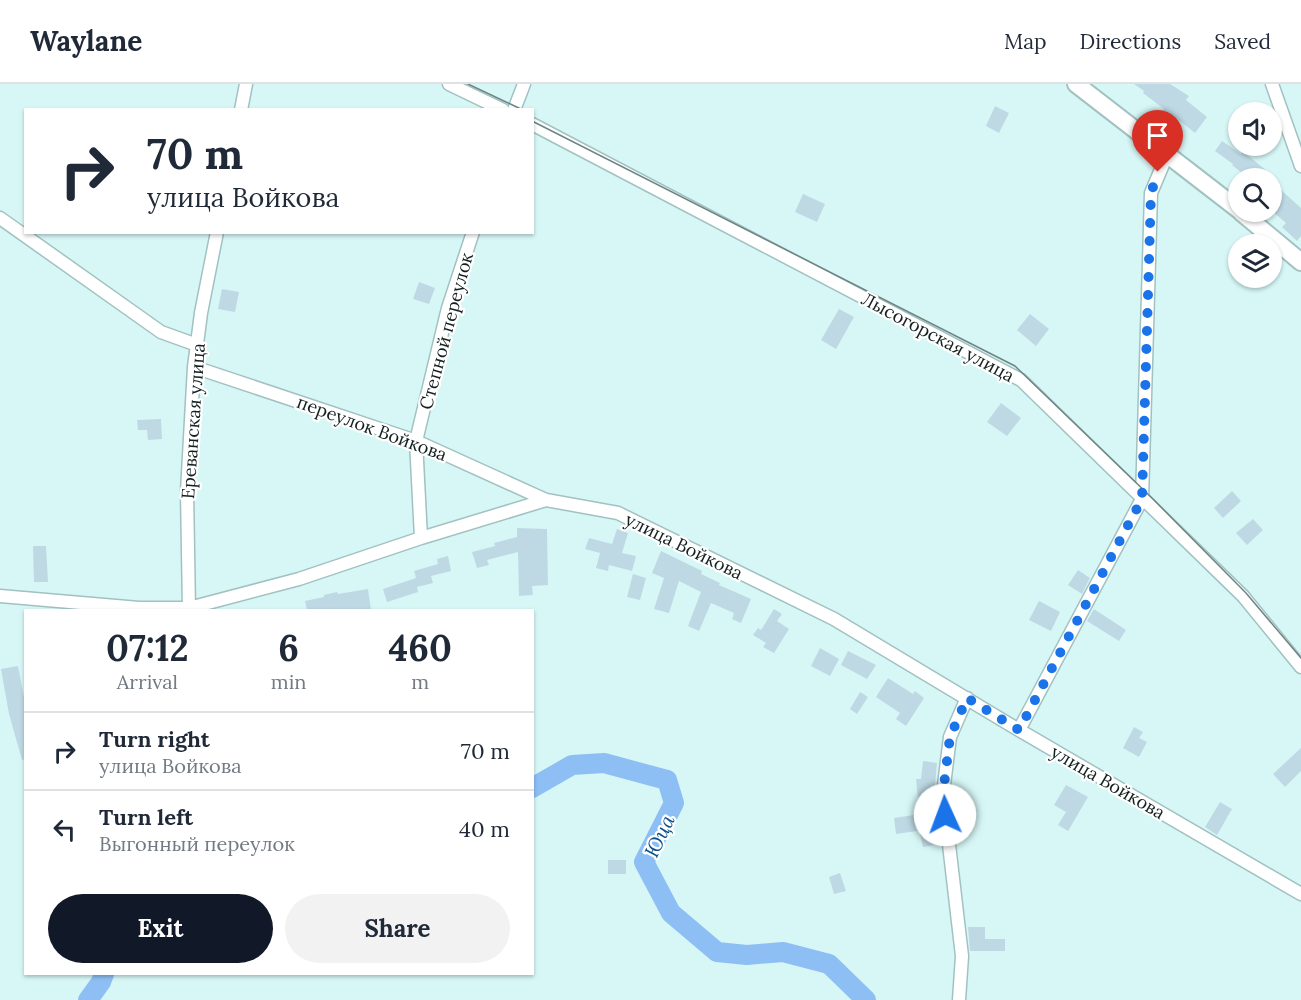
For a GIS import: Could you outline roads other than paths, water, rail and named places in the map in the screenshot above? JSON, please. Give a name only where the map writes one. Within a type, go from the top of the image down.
[{"type":"main road","points":[[1076,84],[1228,202]]},
{"type":"main road","points":[[1253,222],[1301,262]]},
{"type":"street","points":[[241,108],[246,84]]},
{"type":"street","points":[[448,84],[499,108]]},
{"type":"street","points":[[515,108],[524,84]]},
{"type":"street","points":[[1272,84],[1301,166]]},
{"type":"street","name":"Лысогорская улица","points":[[534,125],[1021,380],[1242,596],[1301,667]]},
{"type":"street","points":[[1019,730],[1142,499],[1151,193],[1167,155]]},
{"type":"street","points":[[1,221],[161,332],[197,345]]},
{"type":"street","name":"Ереванская улица","points":[[189,609],[187,491],[194,367],[201,313],[217,234]]},
{"type":"street","name":"Степной переулок","points":[[421,538],[416,441],[448,308],[472,234]]},
{"type":"street","name":"переулок Войкова","points":[[194,367],[416,441],[546,500]]},
{"type":"street","name":"улица Войкова","points":[[0,596],[139,608],[189,609],[298,579],[546,500],[618,513],[834,619],[1301,894]]},
{"type":"street","points":[[959,1000],[962,956],[943,793],[950,737],[967,698]]},
{"type":"waterway","name":"Юца","points":[[534,787],[572,765],[604,763],[667,780],[674,803],[644,862],[671,913],[717,952],[747,955],[783,952],[829,964],[866,1000]]},
{"type":"waterway","name":"Юца","points":[[88,1000],[104,975]]},
{"type":"tram line","points":[[468,84],[519,108]]},
{"type":"tram line","points":[[534,122],[1015,366],[1153,499],[1246,593],[1301,658]]}]
